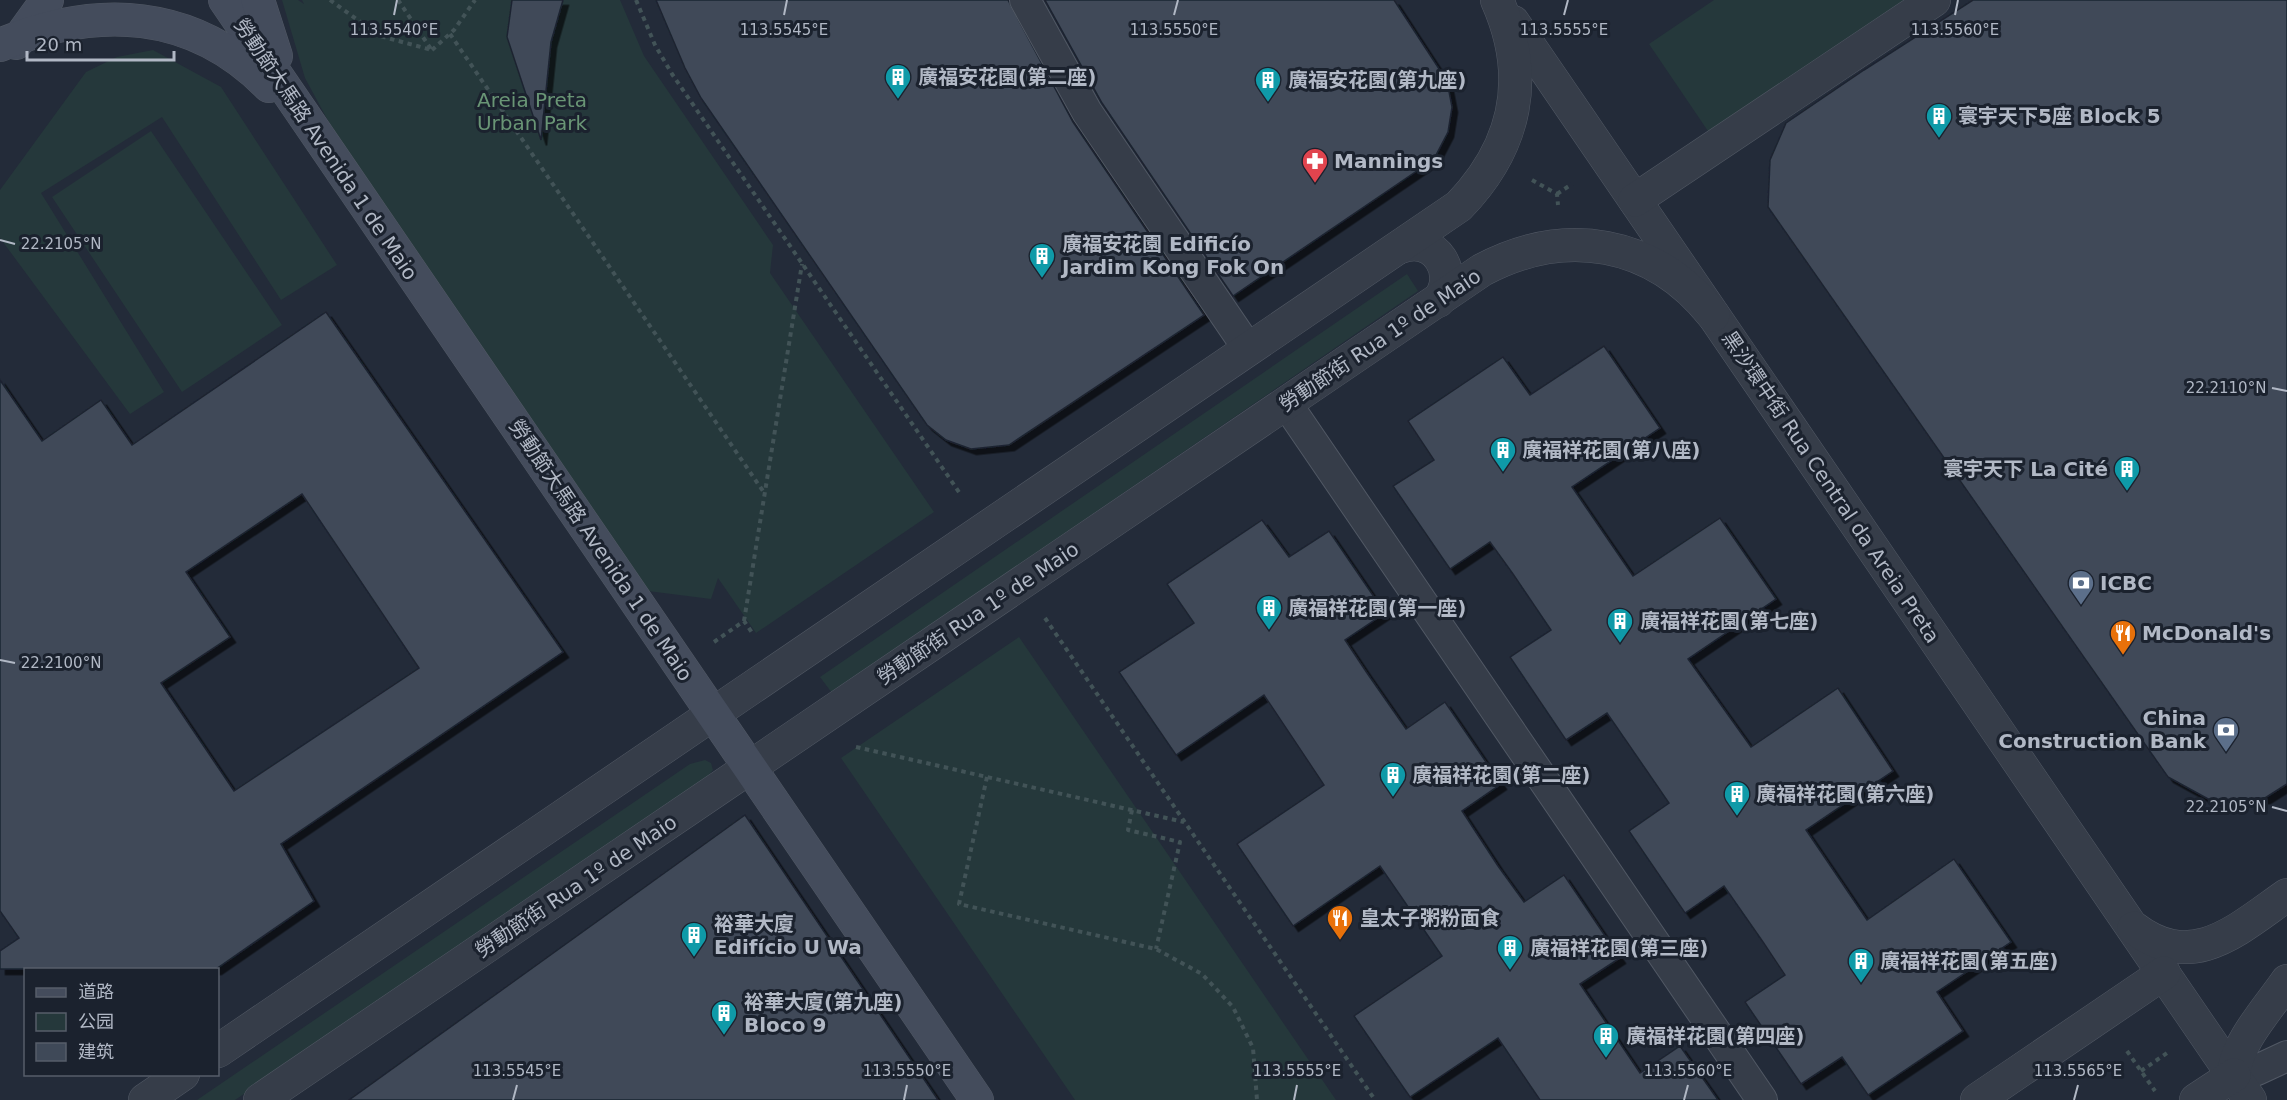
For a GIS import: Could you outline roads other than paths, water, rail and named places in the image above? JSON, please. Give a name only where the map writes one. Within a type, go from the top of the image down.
[{"type":"street","points":[[0,67],[10,41],[47,0]]},
{"type":"street","name":"勞動節大馬路 Avenida 1 de Maio","points":[[225,0],[977,1100]]},
{"type":"street","points":[[258,0],[282,71],[322,142]]},
{"type":"street","points":[[219,1050],[1459,206],[1479,184],[1496,159],[1511,118],[1516,73],[1513,46],[1497,0]]},
{"type":"street","name":"黑沙環中街 Rua Central da Areia Preta","points":[[1497,0],[2242,1087]]},
{"type":"street","points":[[1635,200],[1934,0]]},
{"type":"street","points":[[10,41],[75,24],[127,19],[157,22],[186,30],[213,42],[238,58],[269,86],[322,142]]},
{"type":"street","points":[[1400,248],[1417,244],[1427,247],[1440,256],[1448,277],[1446,287],[1438,301]]},
{"type":"street","name":"勞動節街 Rua 1º de Maio","points":[[260,1100],[1286,403],[1505,258],[1532,249],[1559,245],[1600,246],[1639,257],[1675,276],[1713,315]]},
{"type":"street","points":[[2131,925],[2145,936],[2168,946],[2205,945],[2228,935],[2287,895]]},
{"type":"street","points":[[1977,1100],[2164,973]]},
{"type":"street","points":[[2196,1100],[2242,1087],[2238,1056],[2287,981]]},
{"type":"street","points":[[145,1100],[180,1076]]},
{"type":"lane","points":[[1025,0],[1087,112],[1249,350]]},
{"type":"lane","points":[[1286,403],[1762,1100]]},
{"type":"lane","points":[[2242,1087],[2257,1071],[2287,1056]]},
{"type":"place","name":"廣福安花園(第二座)","points":[[898,100]]},
{"type":"place","name":"廣福安花園(第九座)","points":[[1268,103]]},
{"type":"place","name":"寰宇天下5座 Block 5","points":[[1939,139]]},
{"type":"place","name":"Mannings","points":[[1315,184]]},
{"type":"place","name":"廣福安花園 Edificío Jardim Kong Fok On","points":[[1042,279]]},
{"type":"place","name":"廣福祥花園(第八座)","points":[[1503,473]]},
{"type":"place","name":"寰宇天下 La Cité","points":[[2127,492]]},
{"type":"place","name":"ICBC","points":[[2081,606]]},
{"type":"place","name":"廣福祥花園(第一座)","points":[[1269,631]]},
{"type":"place","name":"廣福祥花園(第七座)","points":[[1620,644]]},
{"type":"place","name":"McDonald's","points":[[2123,656]]},
{"type":"place","name":"China Construction Bank","points":[[2226,753]]},
{"type":"place","name":"廣福祥花園(第二座)","points":[[1393,798]]},
{"type":"place","name":"廣福祥花園(第六座)","points":[[1737,817]]},
{"type":"place","name":"皇太子粥粉面食","points":[[1340,941]]},
{"type":"place","name":"裕華大廈 Edifício U Wa","points":[[694,958]]},
{"type":"place","name":"廣福祥花園(第三座)","points":[[1510,971]]},
{"type":"place","name":"廣福祥花園(第五座)","points":[[1861,984]]},
{"type":"place","name":"裕華大廈(第九座) Bloco 9","points":[[724,1036]]},
{"type":"place","name":"廣福祥花園(第四座)","points":[[1606,1059]]},
{"type":"park label","name":"Areia Preta Urban Park","points":[[532,112]]}]
